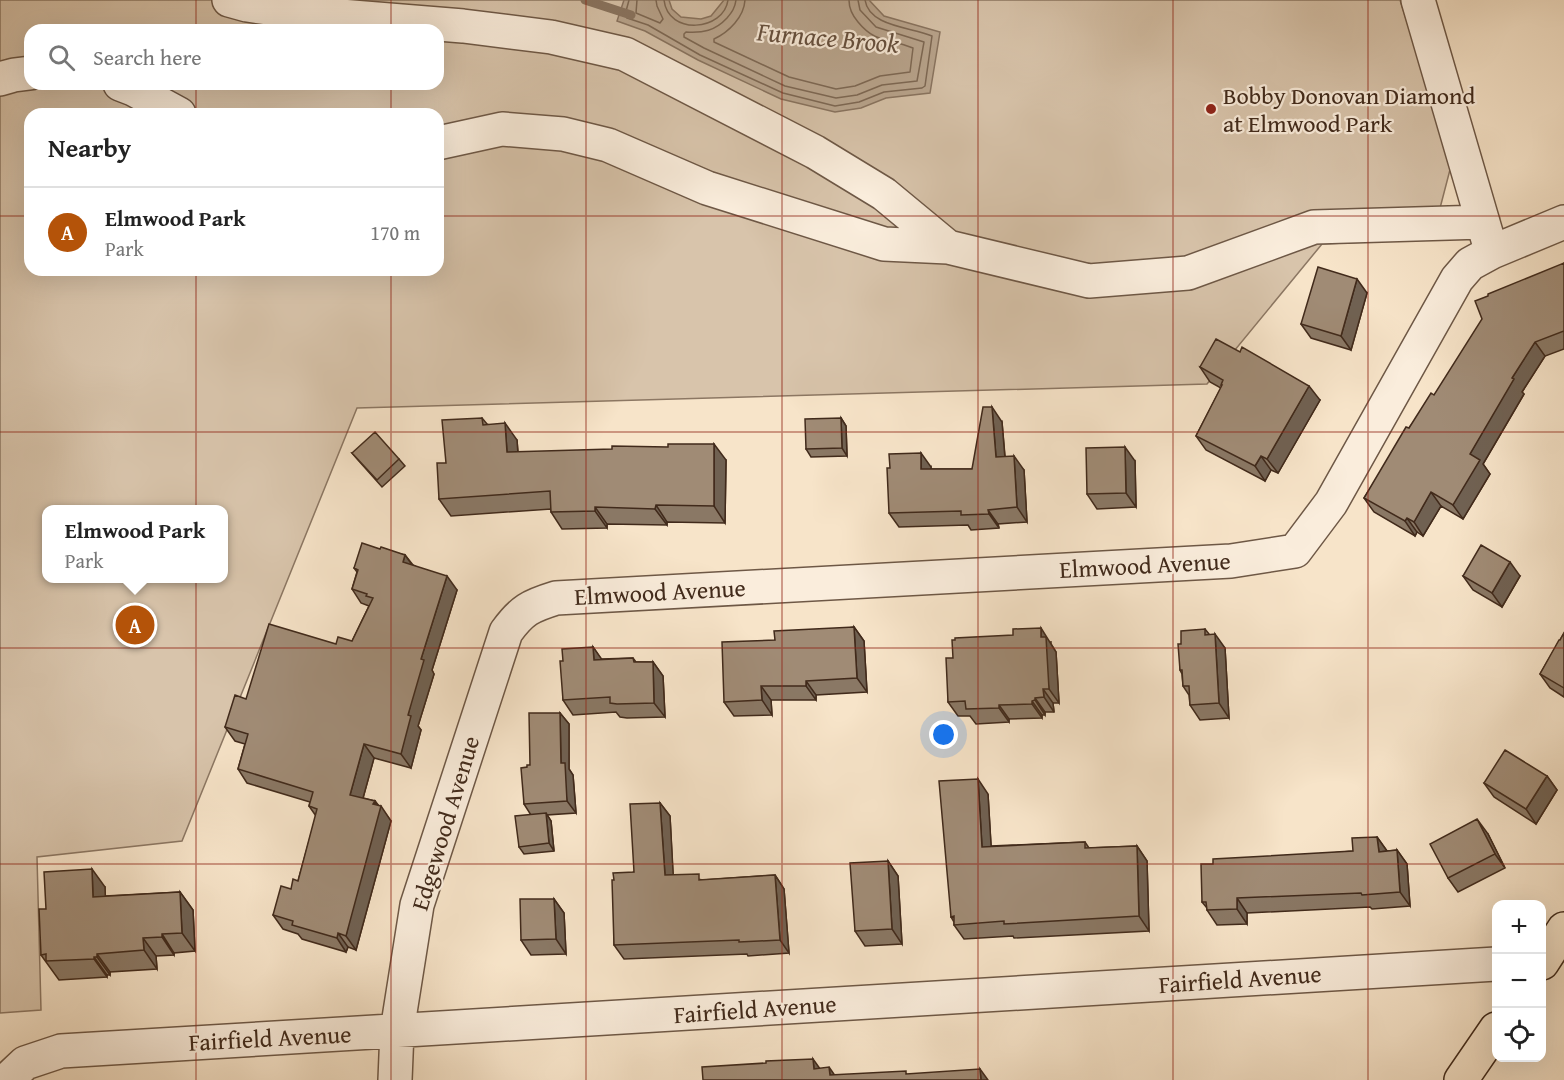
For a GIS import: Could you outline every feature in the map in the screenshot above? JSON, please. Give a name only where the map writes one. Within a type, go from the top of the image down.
[{"type":"main road","points":[[1546,955],[1564,928]]},
{"type":"main road","points":[[1461,1080],[1492,1036]]},
{"type":"street","points":[[229,0],[247,5],[304,13],[439,24]]},
{"type":"street","points":[[444,142],[502,129],[563,134],[608,145],[707,188],[884,244],[948,247],[1089,281],[1188,273],[1314,227],[1488,237],[1418,0]]},
{"type":"street","points":[[444,24],[540,36],[625,54],[815,152],[884,194],[948,247]]},
{"type":"street","points":[[0,78],[24,74]]},
{"type":"street","points":[[135,90],[168,108]]},
{"type":"street","name":"Elmwood Avenue","points":[[556,598],[1219,562],[1295,551],[1331,503],[1457,279],[1488,237],[1564,222]]},
{"type":"street","name":"Edgewood Avenue","points":[[395,1080],[397,1031],[417,905],[506,632],[516,618],[533,605],[556,598]]},
{"type":"street","name":"Fairfield Avenue","points":[[12,1075],[26,1063],[61,1051],[1492,963]]},
{"type":"shaded area","points":[[0,0],[1400,0],[1452,162],[1432,239],[1322,244],[1207,384],[357,408],[182,841],[37,857],[41,1010],[0,1013]]},
{"type":"water","points":[[624,0],[669,0],[672,9],[681,17],[701,19],[711,16],[724,0],[869,0],[884,16],[940,32],[930,93],[886,98],[861,108],[835,112],[781,99],[698,60],[645,31],[617,21]]},
{"type":"building","points":[[1564,263],[1564,331],[1535,342],[1512,378],[1514,379],[1470,454],[1480,460],[1453,505],[1431,492],[1414,522],[1407,518],[1405,521],[1364,498],[1406,427],[1409,428],[1431,393],[1434,395],[1482,319],[1475,301]]},
{"type":"building","points":[[1318,267],[1357,279],[1341,336],[1301,324]]},
{"type":"building","points":[[1216,339],[1240,352],[1242,347],[1309,386],[1267,459],[1261,456],[1255,466],[1196,436],[1222,385],[1223,380],[1200,367]]},
{"type":"building","points":[[983,407],[992,407],[996,457],[1014,456],[1017,507],[988,510],[989,514],[961,515],[961,511],[889,513],[887,468],[890,468],[889,454],[921,453],[921,469],[972,469]]},
{"type":"building","points":[[482,418],[483,425],[505,423],[507,452],[612,449],[612,446],[668,447],[668,444],[714,444],[714,506],[656,505],[655,509],[595,507],[595,511],[551,512],[550,491],[439,499],[437,463],[446,463],[442,420]]},
{"type":"building","points":[[841,418],[842,448],[806,449],[805,419]]},
{"type":"building","points":[[375,432],[399,459],[377,480],[352,453]]},
{"type":"building","points":[[1125,447],[1126,493],[1087,494],[1086,448]]},
{"type":"building","points":[[362,543],[405,555],[403,562],[447,576],[421,659],[424,660],[408,715],[411,716],[401,754],[364,744],[350,795],[375,801],[373,804],[381,806],[346,936],[338,933],[337,938],[292,925],[293,921],[273,915],[281,886],[291,889],[293,879],[298,881],[317,809],[309,806],[313,792],[238,769],[248,734],[225,727],[235,695],[246,699],[269,624],[336,644],[338,637],[352,641],[373,598],[352,589],[358,570],[354,568]]},
{"type":"building","points":[[1481,545],[1510,562],[1492,593],[1463,576]]},
{"type":"building","points":[[854,627],[857,678],[806,681],[806,686],[761,686],[762,700],[724,702],[722,642],[775,640],[774,631]]},
{"type":"building","points":[[1041,628],[1041,637],[1046,637],[1049,689],[1043,689],[1044,697],[1035,698],[1032,704],[999,705],[999,708],[966,709],[965,701],[948,702],[946,658],[953,658],[952,640],[1013,635],[1013,629]]},
{"type":"building","points":[[1205,629],[1205,635],[1215,634],[1219,703],[1190,705],[1189,686],[1183,686],[1178,644],[1181,644],[1181,631]]},
{"type":"building","points":[[1564,633],[1564,688],[1540,674]]},
{"type":"building","points":[[593,647],[594,660],[633,658],[634,662],[653,662],[654,703],[617,704],[610,703],[610,697],[563,700],[560,661],[563,661],[562,649]]},
{"type":"building","points":[[529,713],[560,713],[561,763],[565,763],[567,801],[524,804],[521,768],[530,765]]},
{"type":"building","points":[[1505,750],[1547,776],[1526,809],[1484,783]]},
{"type":"building","points":[[978,779],[982,847],[1085,842],[1085,848],[1137,846],[1139,916],[954,925],[954,916],[951,917],[939,781]]},
{"type":"building","points":[[660,803],[665,875],[699,874],[699,880],[775,875],[780,940],[614,945],[613,873],[634,872],[630,804]]},
{"type":"building","points":[[546,813],[549,843],[519,847],[515,816]]},
{"type":"building","points":[[1477,819],[1495,854],[1448,878],[1430,844]]},
{"type":"building","points":[[1377,837],[1379,852],[1397,850],[1400,892],[1237,898],[1237,909],[1207,910],[1206,902],[1202,902],[1201,864],[1213,864],[1213,859],[1353,851],[1352,838]]},
{"type":"building","points":[[888,861],[892,929],[855,931],[850,863]]},
{"type":"building","points":[[92,869],[93,897],[180,892],[182,933],[143,938],[144,950],[97,954],[94,959],[46,961],[46,954],[41,955],[39,909],[46,909],[44,872]]},
{"type":"building","points":[[520,899],[554,899],[556,939],[521,940]]},
{"type":"building","points":[[813,1059],[814,1069],[829,1067],[830,1075],[906,1071],[906,1074],[980,1069],[981,1080],[703,1080],[702,1067]]},
{"type":"waterway","name":"Furnace Brook","points":[[585,0],[631,15]]},
{"type":"place","name":"Bobby Donovan Diamond at Elmwood Park","points":[[1211,109]]},
{"type":"place","name":"Elmwood Park","points":[[135,625]]}]
